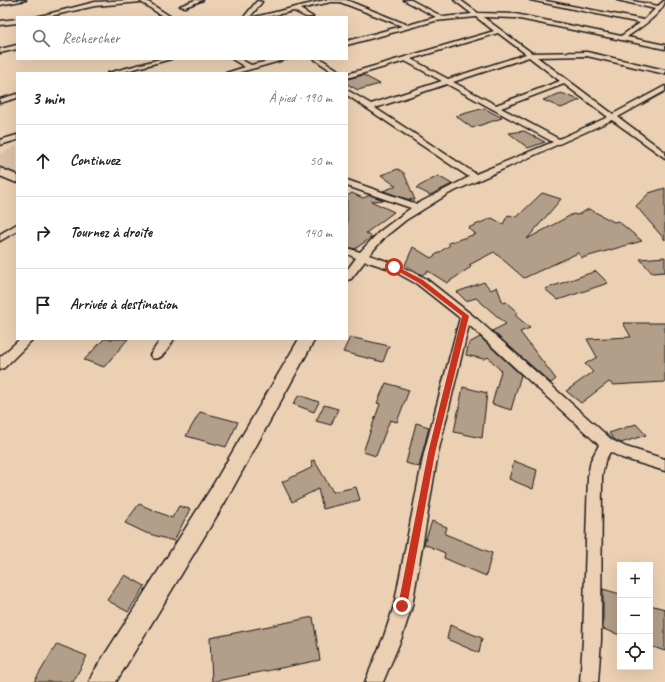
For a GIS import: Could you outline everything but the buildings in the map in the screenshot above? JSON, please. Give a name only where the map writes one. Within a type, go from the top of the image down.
[{"type":"street","points":[[0,2],[23,0]]},
{"type":"street","points":[[43,16],[91,5],[142,0],[166,16]]},
{"type":"street","points":[[183,6],[200,0]]},
{"type":"street","points":[[263,16],[332,0],[341,0],[407,26]]},
{"type":"street","points":[[407,0],[442,18]]},
{"type":"street","points":[[456,0],[500,31],[665,156]]},
{"type":"street","points":[[533,0],[645,22]]},
{"type":"street","points":[[620,0],[660,8]]},
{"type":"street","points":[[249,16],[259,2]]},
{"type":"street","points":[[622,38],[645,22],[665,2]]},
{"type":"street","points":[[296,9],[308,16]]},
{"type":"street","points":[[348,43],[442,18],[476,15],[515,16],[665,47]]},
{"type":"street","points":[[0,23],[16,21]]},
{"type":"street","points":[[348,76],[500,31]]},
{"type":"street","points":[[348,36],[355,40]]},
{"type":"street","points":[[0,51],[16,47]]},
{"type":"street","points":[[370,107],[530,55],[594,55],[665,72]]},
{"type":"street","points":[[406,59],[558,142]]},
{"type":"street","points":[[115,72],[164,60]]},
{"type":"street","points":[[237,60],[249,67]]},
{"type":"street","points":[[233,72],[280,60]]},
{"type":"street","points":[[319,60],[338,72]]},
{"type":"street","points":[[496,108],[565,81]]},
{"type":"street","points":[[348,276],[361,256],[396,221],[417,207],[476,178],[613,117],[665,88]]},
{"type":"street","points":[[348,93],[476,178]]},
{"type":"street","points":[[3,100],[16,96]]},
{"type":"street","points":[[3,100],[16,104]]},
{"type":"street","points":[[0,143],[16,136]]},
{"type":"street","points":[[0,171],[16,179]]},
{"type":"street","points":[[348,183],[417,207]]},
{"type":"street","points":[[0,238],[16,228]]},
{"type":"street","points":[[348,251],[409,274],[466,316],[607,444],[622,452],[665,465]]},
{"type":"street","points":[[374,682],[393,637],[402,606],[432,453],[466,316]]},
{"type":"street","points":[[0,365],[25,340]]},
{"type":"street","points":[[156,355],[167,340]]},
{"type":"street","points":[[102,682],[217,497],[306,340]]},
{"type":"street","points":[[589,682],[592,640],[595,476],[598,460],[607,444]]},
{"type":"shaded area","points":[[16,146],[16,174],[0,166],[0,154]]},
{"type":"route","points":[[394,267],[421,281],[466,316],[432,453],[402,606]]}]
